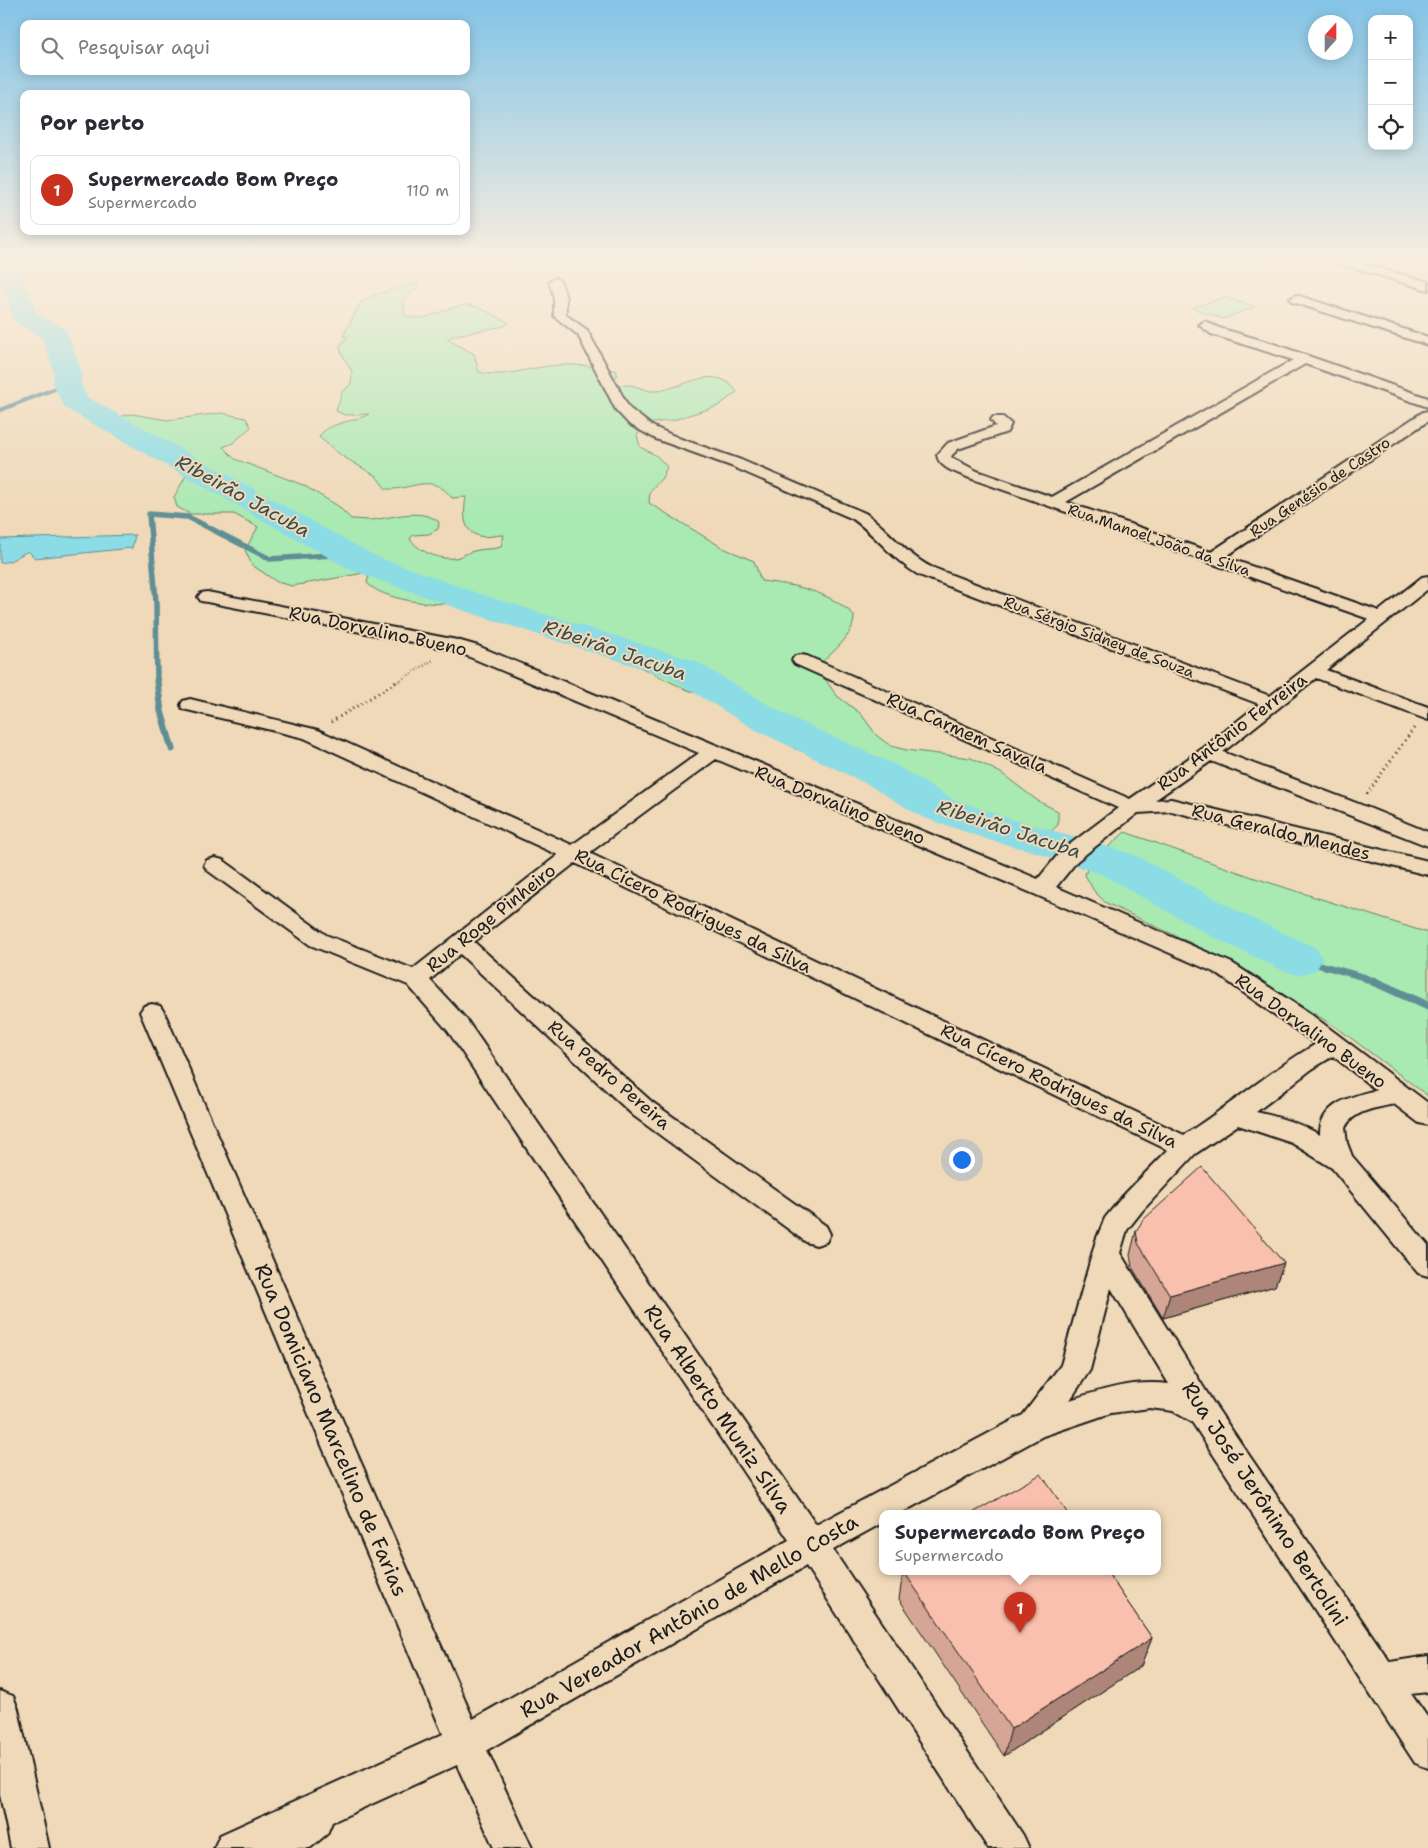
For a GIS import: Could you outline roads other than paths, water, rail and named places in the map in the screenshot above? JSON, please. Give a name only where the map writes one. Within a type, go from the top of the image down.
[{"type":"street","name":"Rua Sérgio Sidney de Souza","points":[[592,347],[623,410],[631,419],[645,428],[667,438],[735,462],[859,516],[876,528],[910,563],[925,571],[1273,703]]},
{"type":"street","points":[[1269,347],[1428,403]]},
{"type":"street","points":[[1053,503],[1303,360]]},
{"type":"street","name":"Rua Genésio de Castro","points":[[1213,558],[1428,415]]},
{"type":"street","name":"Rua Manoel João da Silva","points":[[998,420],[1004,424],[1002,429],[953,446],[944,455],[945,460],[964,470],[1053,503],[1380,617]]},
{"type":"street","name":"Rua Antônio Ferreira","points":[[1042,889],[1069,856],[1132,807],[1209,754],[1380,617],[1428,581]]},
{"type":"street","name":"Rua Dorvalino Bueno","points":[[207,597],[457,645],[1042,889],[1224,968],[1300,1019],[1428,1116]]},
{"type":"street","name":"Rua Carmem Savala","points":[[801,660],[1132,807]]},
{"type":"street","points":[[1313,671],[1426,714]]},
{"type":"street","name":"Rua Cícero Rodrigues da Silva","points":[[190,705],[311,734],[572,853],[1186,1147]]},
{"type":"street","name":"Rua Roge Pinheiro","points":[[416,979],[572,853],[712,752]]},
{"type":"street","points":[[1209,754],[1352,808],[1428,840]]},
{"type":"street","name":"Rua Geraldo Mendes","points":[[1132,807],[1171,805],[1428,868]]},
{"type":"street","points":[[215,865],[318,940],[416,979]]},
{"type":"street","name":"Rua Pedro Pereira","points":[[460,942],[643,1109],[816,1234]]},
{"type":"street","name":"Rua Alberto Muniz Silva","points":[[416,979],[457,1025],[811,1545],[1010,1848]]},
{"type":"street","name":"Rua Domiciano Marcelino de Farias","points":[[152,1012],[465,1743],[513,1848]]},
{"type":"street","name":"Rua Vereador Antônio de Mello Costa","points":[[1034,1425],[1075,1370],[1115,1226],[1132,1204],[1186,1147],[1334,1044]]},
{"type":"street","points":[[1341,1161],[1332,1139],[1333,1124],[1341,1112],[1397,1094]]},
{"type":"street","points":[[1234,1115],[1275,1126],[1301,1136],[1341,1161],[1428,1264]]},
{"type":"street","name":"Rua José Jerônimo Bertolini","points":[[1106,1254],[1203,1413],[1428,1750]]},
{"type":"street","name":"Rua Vereador Antônio de Mello Costa","points":[[233,1848],[465,1743],[811,1545],[1034,1425],[1111,1400],[1150,1394],[1179,1400],[1203,1413]]},
{"type":"street","points":[[1382,1681],[1428,1674]]},
{"type":"street","points":[[0,1709],[30,1848]]},
{"type":"street","name":"Rua Vereador Antônio de Mello Costa","points":[[280,1848],[340,1801]]},
{"type":"water","points":[[135,535],[132,548],[35,558],[28,551],[10,561],[0,563],[0,539]]},
{"type":"waterway","name":"Ribeirão Jacuba","points":[[59,347],[68,373],[67,384],[75,402],[363,563],[468,601],[682,669],[768,721],[882,775],[937,808],[1004,831],[1047,842],[1119,865],[1231,927],[1299,959]]},
{"type":"waterway","points":[[0,410],[67,384]]},
{"type":"waterway","points":[[157,683],[156,602],[149,514],[188,517],[270,559],[347,554]]},
{"type":"waterway","points":[[157,681],[161,711],[172,749]]},
{"type":"waterway","name":"Ribeirão Jacuba","points":[[1299,959],[1363,977],[1375,983]]},
{"type":"waterway","name":"Ribeirão Jacuba","points":[[1373,981],[1428,1006]]},
{"type":"place","name":"Supermercado Bom Preço","points":[[1020,1633]]}]
